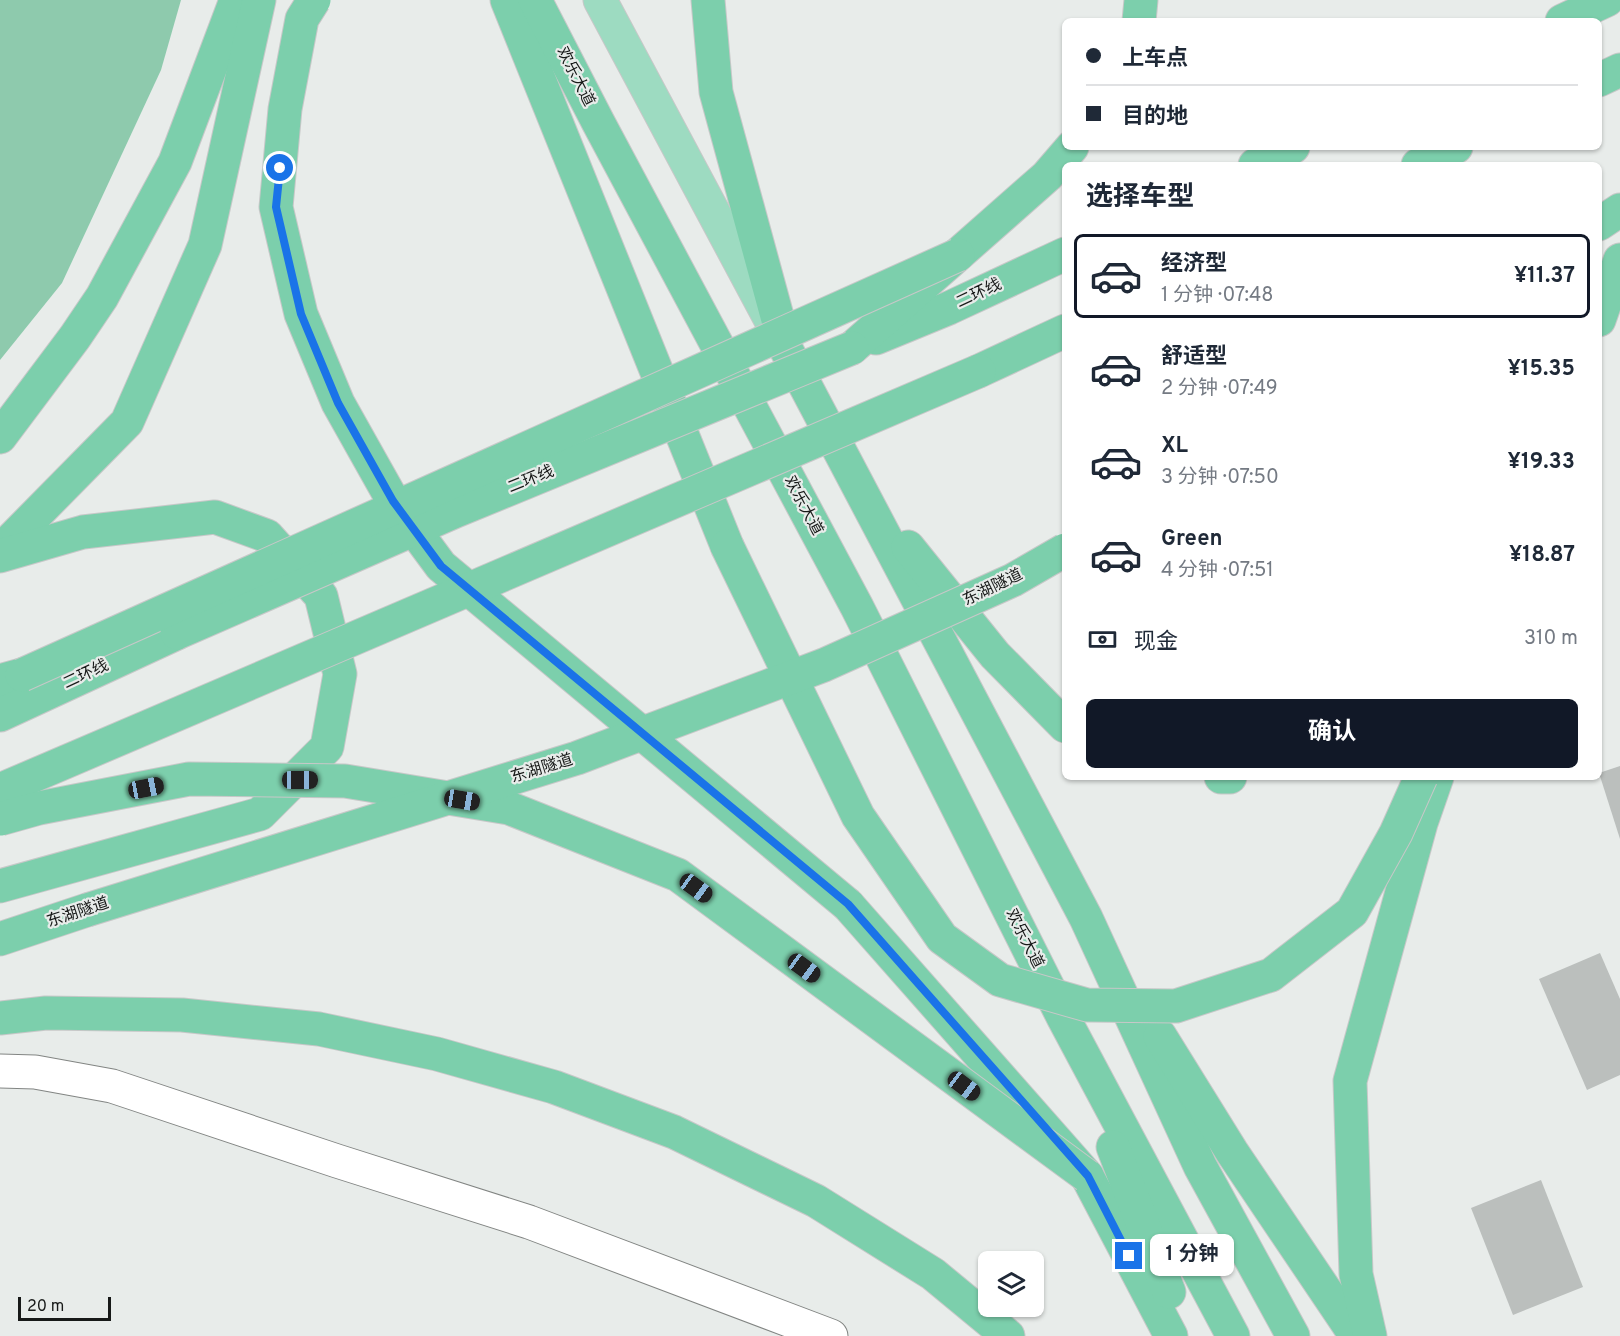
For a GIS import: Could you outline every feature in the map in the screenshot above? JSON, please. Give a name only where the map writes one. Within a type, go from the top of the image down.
[{"type":"highway","points":[[0,437],[102,297],[175,162],[236,0]]},
{"type":"highway","points":[[0,551],[127,422],[205,245],[259,0]]},
{"type":"highway","points":[[314,0],[302,20],[285,109],[276,207],[301,314],[338,403],[393,501],[441,566],[848,904],[1088,1176],[1171,1336]]},
{"type":"highway","points":[[507,0],[727,546],[858,816],[942,938],[1000,980],[1087,1005],[1176,1006],[1271,975],[1352,912],[1396,833],[1420,780]]},
{"type":"highway","name":"欢乐大道","points":[[535,0],[857,607],[1063,1017]]},
{"type":"highway","points":[[708,0],[716,92],[786,349],[1086,918],[1200,1166],[1293,1336]]},
{"type":"highway","points":[[1139,18],[1141,0]]},
{"type":"highway","points":[[1568,18],[1607,0]]},
{"type":"highway","points":[[1602,79],[1620,70]]},
{"type":"highway","points":[[852,348],[1047,176],[1069,150]]},
{"type":"highway","points":[[1260,162],[1286,150]]},
{"type":"highway","points":[[1424,162],[1450,150]]},
{"type":"highway","points":[[1602,222],[1620,210]]},
{"type":"highway","points":[[11,678],[958,255]]},
{"type":"highway","name":"二环线","points":[[0,715],[177,633],[466,507],[949,308],[1062,255]]},
{"type":"highway","points":[[1602,311],[1620,260]]},
{"type":"highway","points":[[0,790],[979,371],[1062,332]]},
{"type":"highway","points":[[979,371],[1062,348]]},
{"type":"highway","points":[[860,488],[995,655],[1062,723]]},
{"type":"highway","points":[[0,556],[82,532],[215,517],[267,536],[321,596],[340,674],[327,747],[260,814],[0,886]]},
{"type":"highway","name":"东湖隧道","points":[[0,939],[87,909],[577,758],[824,665],[1013,580],[1062,552]]},
{"type":"highway","points":[[11,678],[177,633]]},
{"type":"highway","points":[[0,819],[39,808],[189,779],[345,781],[509,808],[678,875],[1088,1176]]},
{"type":"highway","points":[[1370,1336],[1356,1274],[1350,1081],[1421,823],[1436,780]]},
{"type":"highway","points":[[1086,918],[1232,1152],[1356,1336]]},
{"type":"highway","points":[[0,1018],[46,1013],[182,1015],[319,1029],[437,1054],[554,1087],[674,1132],[816,1201],[933,1274],[1008,1336]]},
{"type":"highway","points":[[1063,1017],[1185,1336]]},
{"type":"highway","points":[[1063,1017],[1233,1336]]},
{"type":"main road","points":[[600,0],[786,349]]},
{"type":"main road","points":[[0,1071],[35,1072],[112,1086],[529,1222],[831,1336]]},
{"type":"green space","points":[[0,0],[181,0],[161,70],[62,283],[0,360]]},
{"type":"building","points":[[1620,766],[1620,839],[1601,780],[1602,772]]},
{"type":"building","points":[[1600,953],[1620,999],[1620,1075],[1587,1090],[1539,979]]},
{"type":"building","points":[[1541,1180],[1583,1287],[1513,1315],[1471,1208]]},
{"type":"route","points":[[280,168],[276,207],[301,314],[338,403],[393,501],[441,566],[848,904],[1088,1176],[1129,1256]]}]
